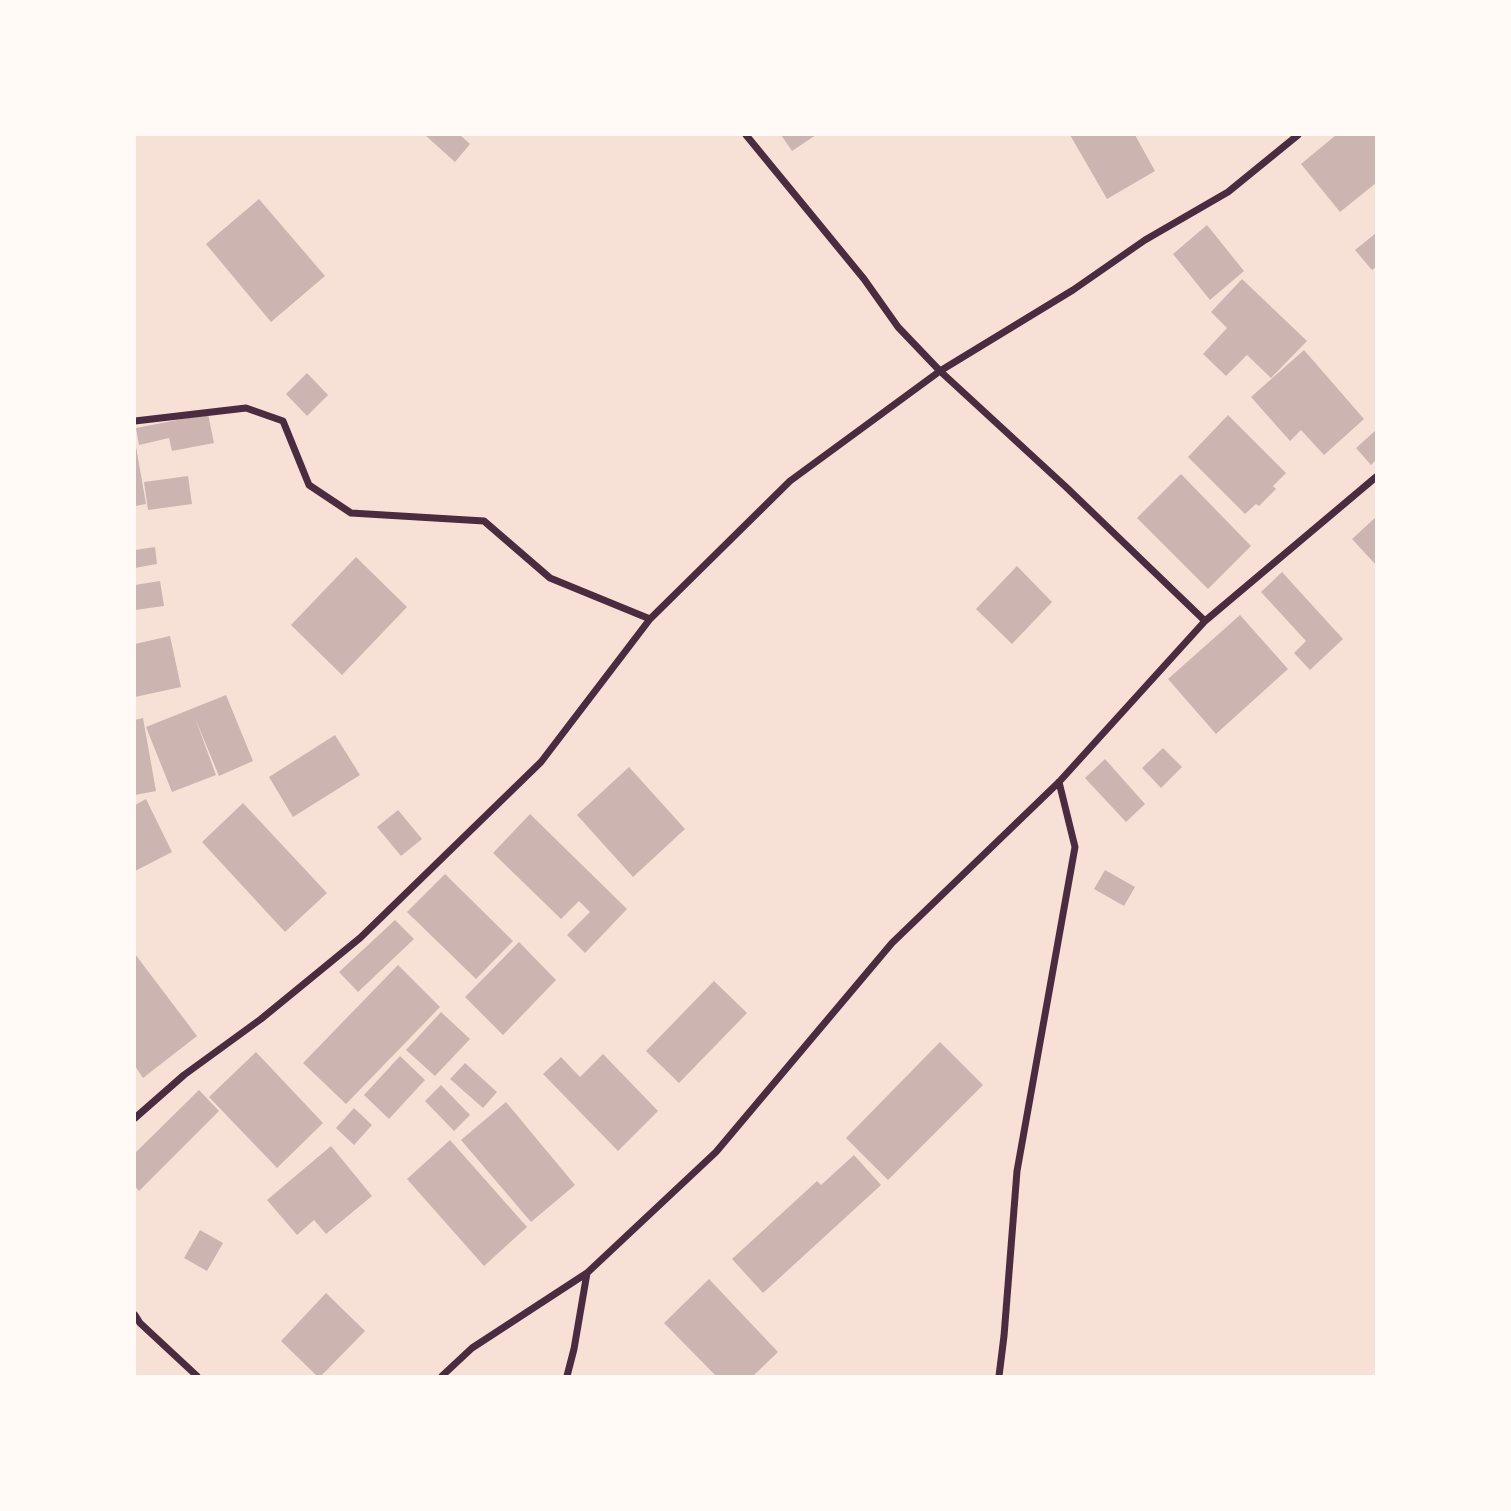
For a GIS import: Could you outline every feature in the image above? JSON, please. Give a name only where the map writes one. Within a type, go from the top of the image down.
[{"type":"street","points":[[747,135],[864,279],[898,327],[940,371],[1066,486],[1205,621]]},
{"type":"street","points":[[135,1118],[184,1075],[261,1019],[360,937],[541,762],[650,620],[790,481],[940,371],[1073,290],[1145,240],[1228,192],[1298,135]]},
{"type":"street","points":[[135,421],[246,408],[283,421],[309,485],[351,513],[484,521],[550,578],[650,620]]},
{"type":"street","points":[[442,1376],[472,1348],[587,1273],[716,1152],[892,943],[1059,782],[1205,621],[1376,477]]},
{"type":"street","points":[[999,1376],[1017,1171],[1075,847],[1059,782]]},
{"type":"street","points":[[566,1376],[574,1349],[587,1273]]},
{"type":"street","points":[[135,1315],[137,1326],[197,1376]]},
{"type":"building","points":[[425,135],[460,135],[470,144],[455,162]]},
{"type":"building","points":[[781,135],[816,135],[792,151]]},
{"type":"building","points":[[1070,135],[1135,135],[1155,171],[1107,199]]},
{"type":"building","points":[[1336,135],[1376,135],[1376,183],[1340,212],[1301,164]]},
{"type":"building","points":[[259,199],[325,276],[271,322],[206,244]]},
{"type":"building","points":[[1207,225],[1244,271],[1210,300],[1173,254]]},
{"type":"building","points":[[1376,233],[1376,267],[1372,270],[1355,250]]},
{"type":"building","points":[[1242,279],[1307,341],[1271,378],[1247,355],[1226,376],[1203,354],[1227,328],[1211,312]]},
{"type":"building","points":[[1304,350],[1364,419],[1324,455],[1301,430],[1290,441],[1251,397]]},
{"type":"building","points":[[307,373],[328,395],[307,416],[286,394]]},
{"type":"building","points":[[208,414],[214,443],[172,451],[169,438],[139,445],[136,428]]},
{"type":"building","points":[[1228,415],[1286,473],[1273,486],[1276,489],[1259,506],[1256,504],[1245,514],[1188,457]]},
{"type":"building","points":[[1376,430],[1376,460],[1371,465],[1356,448]]},
{"type":"building","points":[[135,441],[146,504],[135,506]]},
{"type":"building","points":[[1181,474],[1251,546],[1208,589],[1137,518]]},
{"type":"building","points":[[188,476],[192,504],[148,510],[144,482]]},
{"type":"building","points":[[1376,517],[1376,565],[1352,539]]},
{"type":"building","points":[[155,547],[157,564],[135,568],[135,550]]},
{"type":"building","points":[[356,557],[407,607],[342,675],[291,625]]},
{"type":"building","points":[[1017,566],[1052,602],[1012,644],[976,609]]},
{"type":"building","points":[[1282,572],[1343,639],[1310,670],[1294,653],[1306,641],[1261,592]]},
{"type":"building","points":[[160,581],[164,606],[135,610],[135,585]]},
{"type":"building","points":[[1240,615],[1288,669],[1216,734],[1168,679]]},
{"type":"building","points":[[170,636],[181,687],[135,697],[135,644]]},
{"type":"building","points":[[226,695],[253,761],[219,776],[195,718],[216,775],[172,792],[146,727]]},
{"type":"building","points":[[143,718],[156,791],[135,795],[135,720]]},
{"type":"building","points":[[335,735],[360,775],[293,817],[269,777]]},
{"type":"building","points":[[1163,748],[1182,767],[1161,788],[1142,768]]},
{"type":"building","points":[[1105,759],[1145,804],[1126,822],[1085,778]]},
{"type":"building","points":[[629,767],[685,829],[633,877],[577,815]]},
{"type":"building","points":[[146,799],[172,852],[135,871],[135,805]]},
{"type":"building","points":[[243,803],[327,893],[285,932],[202,842]]},
{"type":"building","points":[[398,810],[422,839],[401,856],[377,827]]},
{"type":"building","points":[[530,814],[627,909],[585,953],[567,935],[590,912],[579,901],[561,919],[493,853]]},
{"type":"building","points":[[1105,870],[1135,887],[1124,906],[1094,889]]},
{"type":"building","points":[[445,874],[513,941],[476,979],[407,912]]},
{"type":"building","points":[[395,920],[414,939],[358,992],[339,972]]},
{"type":"building","points":[[519,942],[556,980],[503,1035],[465,997]]},
{"type":"building","points":[[135,954],[197,1036],[143,1078],[135,1066]]},
{"type":"building","points":[[398,965],[440,1007],[346,1104],[303,1063]]},
{"type":"building","points":[[714,981],[747,1013],[679,1083],[646,1051]]},
{"type":"building","points":[[441,1012],[470,1039],[435,1076],[406,1050]]},
{"type":"building","points":[[940,1042],[983,1085],[888,1180],[846,1138]]},
{"type":"building","points":[[256,1052],[323,1123],[277,1168],[209,1097]]},
{"type":"building","points":[[603,1054],[658,1111],[618,1151],[543,1074],[561,1057],[580,1077]]},
{"type":"building","points":[[400,1056],[425,1080],[389,1119],[364,1095]]},
{"type":"building","points":[[465,1063],[497,1092],[483,1108],[450,1079]]},
{"type":"building","points":[[441,1085],[470,1115],[454,1131],[425,1101]]},
{"type":"building","points":[[199,1090],[219,1111],[139,1191],[135,1186],[135,1153]]},
{"type":"building","points":[[506,1102],[575,1185],[531,1222],[461,1140]]},
{"type":"building","points":[[354,1108],[372,1125],[354,1145],[336,1128]]},
{"type":"building","points":[[450,1140],[527,1227],[484,1266],[407,1179]]},
{"type":"building","points":[[331,1146],[372,1196],[326,1234],[314,1220],[297,1235],[267,1200]]},
{"type":"building","points":[[854,1155],[881,1185],[763,1293],[732,1259],[817,1181],[821,1185]]},
{"type":"building","points":[[200,1230],[223,1243],[207,1271],[184,1258]]},
{"type":"building","points":[[709,1279],[778,1352],[753,1376],[716,1376],[664,1323]]},
{"type":"building","points":[[326,1293],[365,1331],[321,1376],[317,1376],[281,1341]]}]
